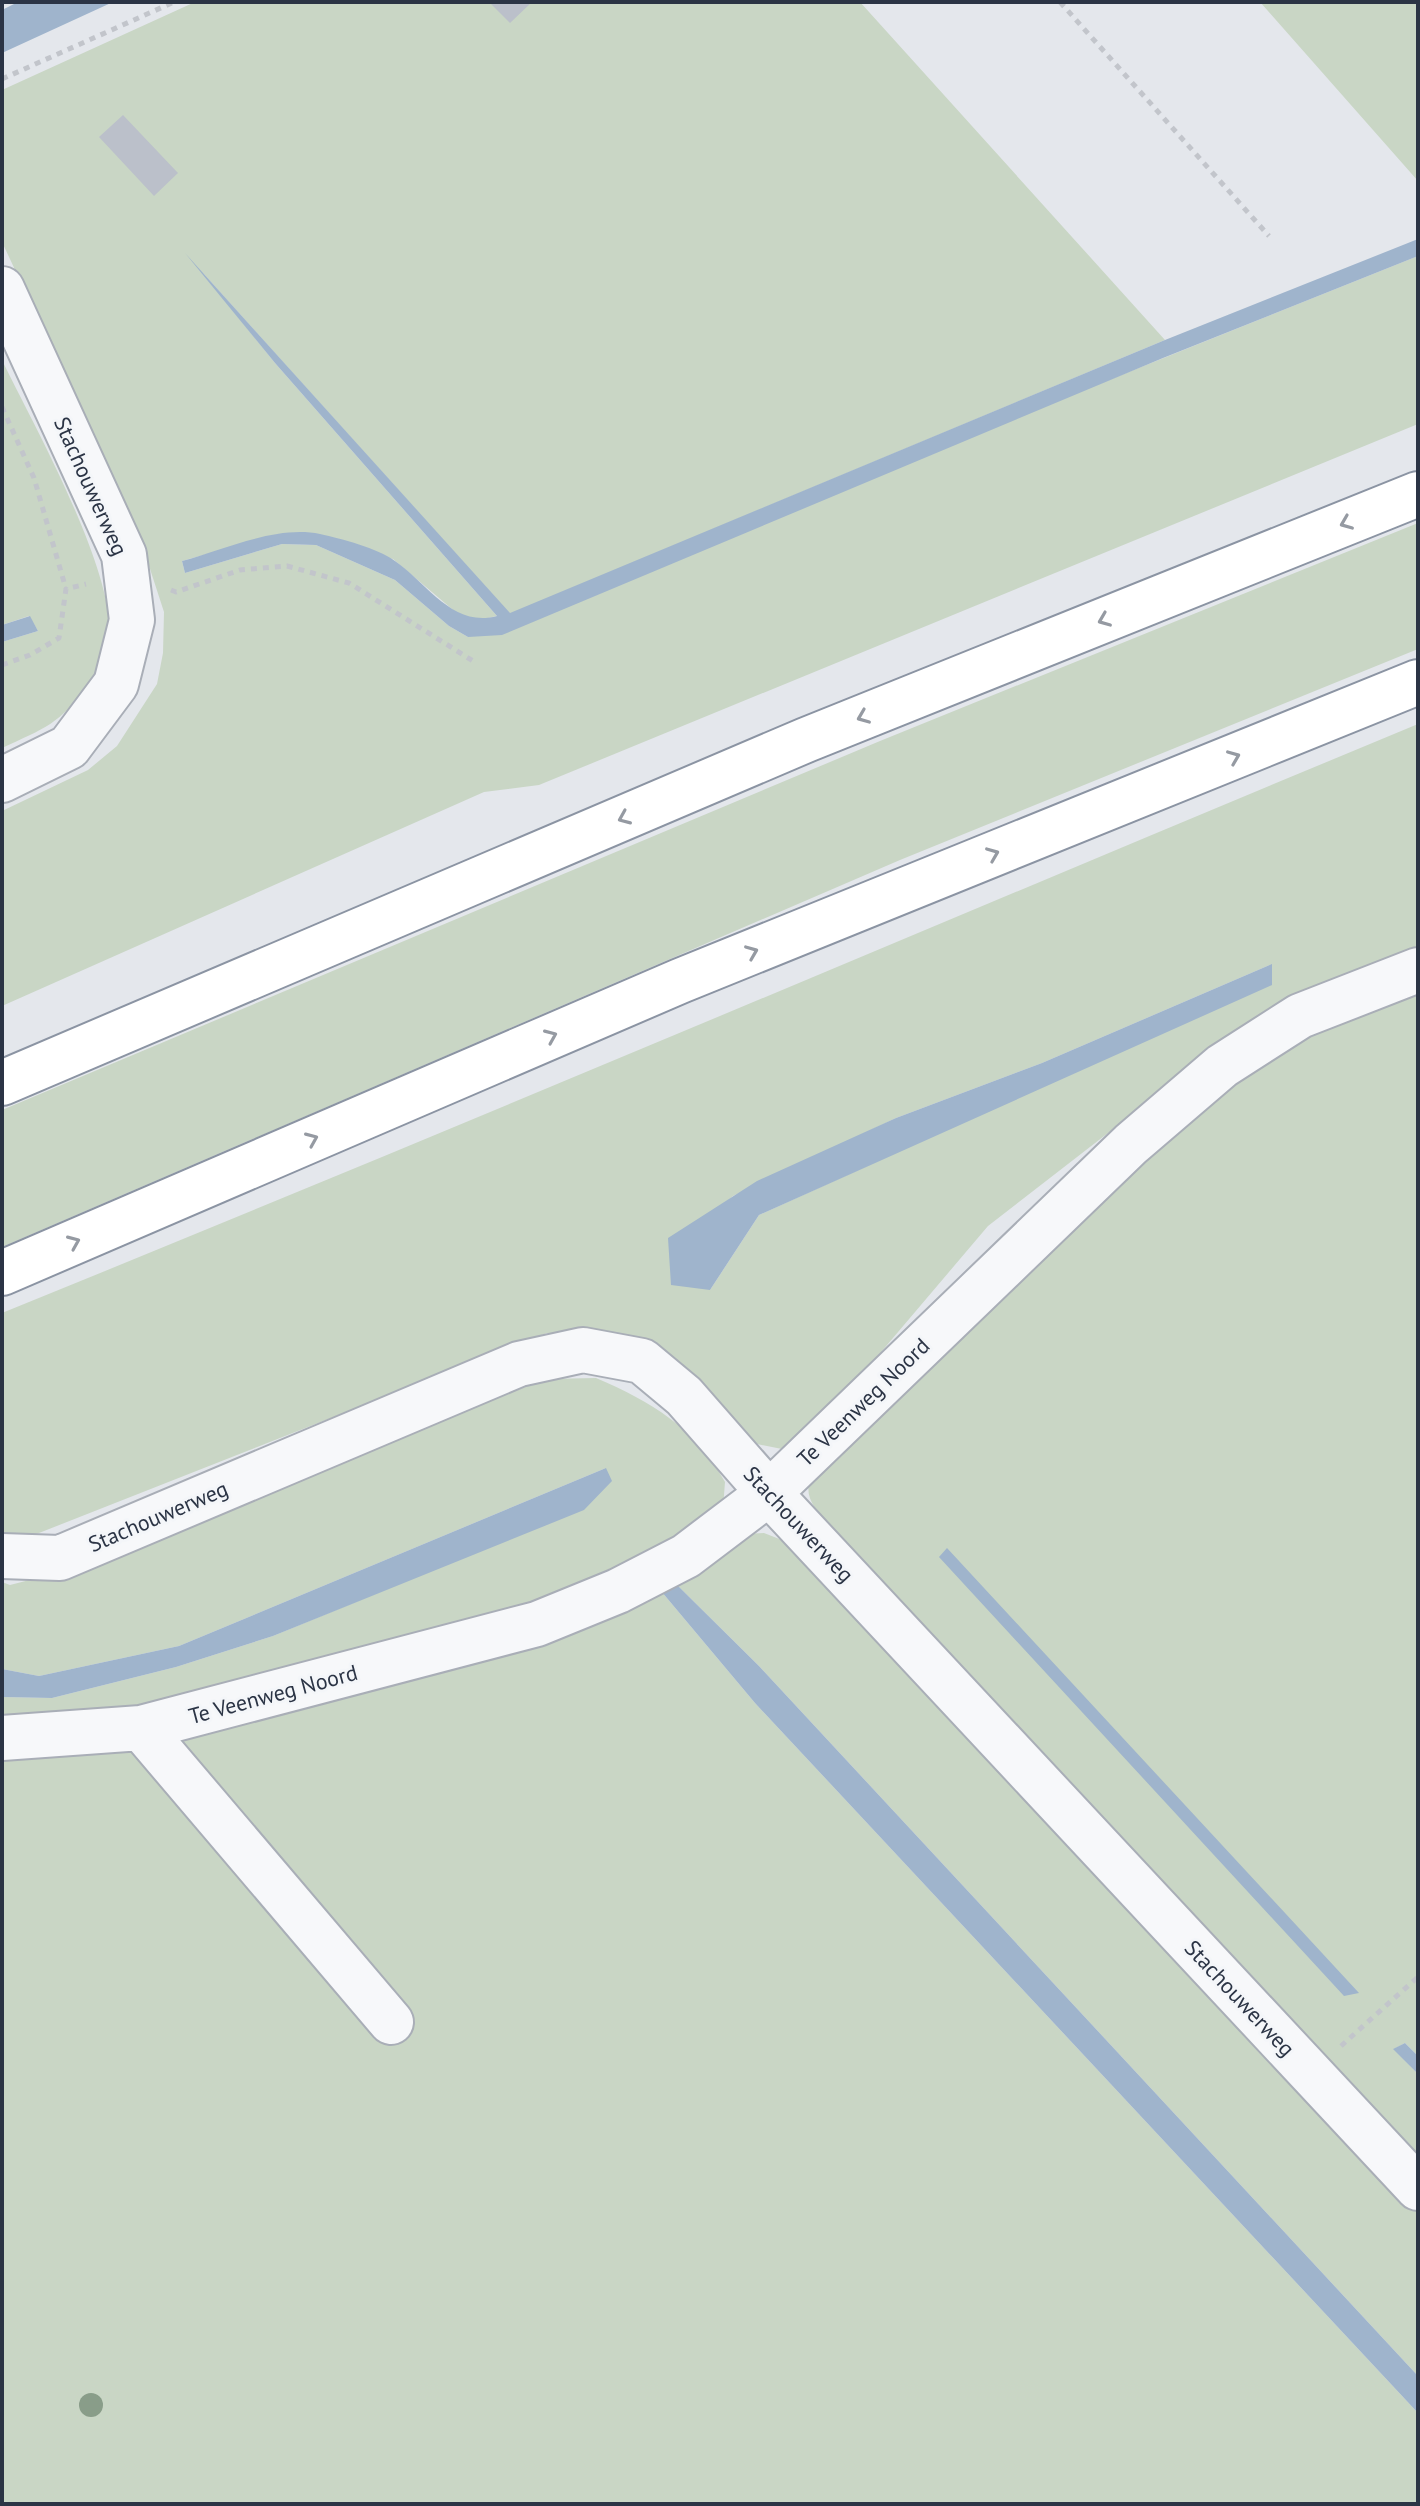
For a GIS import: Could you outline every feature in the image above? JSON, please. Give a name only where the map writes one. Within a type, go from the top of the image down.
[{"type":"highway","points":[[2,1083],[806,740],[1418,494]]},
{"type":"highway","points":[[2,1273],[680,981],[1418,682]]},
{"type":"street","name":"Stachouwerweg","points":[[2,289],[124,555],[132,620],[116,684],[69,747],[2,780]]},
{"type":"street","name":"Te Veenweg Noord","points":[[2,1738],[141,1728],[537,1624],[618,1591],[686,1556],[769,1493],[1131,1144],[1222,1066],[1300,1016],[1418,970]]},
{"type":"street","name":"Stachouwerweg","points":[[2,1556],[60,1558],[519,1364],[583,1350],[642,1361],[684,1396],[769,1493],[1418,2188]]},
{"type":"street","points":[[141,1728],[391,2022]]},
{"type":"path","points":[[2,79],[174,2]]},
{"type":"path","points":[[1060,2],[1269,236]]},
{"type":"path","points":[[2,407],[34,478],[66,589],[59,638],[30,655],[2,665]]},
{"type":"path","points":[[66,589],[126,572],[176,592],[240,570],[287,566],[349,583],[473,661]]},
{"type":"path","points":[[1311,2073],[1418,1977]]},
{"type":"green space","points":[[195,2],[860,2],[1165,340],[510,614],[202,272],[275,363],[497,616],[479,620],[459,615],[393,559],[279,534],[182,561],[185,573],[282,544],[316,545],[395,580],[449,626],[468,637],[1418,256],[1418,424],[539,785],[484,792],[2,1006],[2,811],[88,770],[117,746],[157,684],[163,653],[164,612],[139,535],[2,242],[2,90]]},
{"type":"green space","points":[[1260,2],[1418,2],[1418,181]]},
{"type":"green space","points":[[2,360],[75,510],[105,595],[110,632],[105,663],[69,708],[41,730],[2,748],[2,642],[38,631],[29,616],[2,625]]},
{"type":"green space","points":[[1418,523],[1418,649],[900,860],[2,1247],[2,1110],[880,741]]},
{"type":"green space","points":[[1418,724],[1418,958],[1170,1085],[988,1226],[831,1411],[787,1450],[752,1443],[639,1339],[615,1332],[547,1333],[39,1533],[11,1540],[2,1537],[2,1313]],"holes":[[[1272,964],[1032,1091],[759,1215],[710,1290],[726,1202],[733,1196],[896,1118],[1042,1063]]]},
{"type":"green space","points":[[1418,986],[1418,2056],[1405,2043],[1394,2049],[1418,2074],[1418,2169],[821,1516],[811,1501],[808,1485],[815,1464],[1257,1055]]},
{"type":"green space","points":[[596,1378],[670,1418],[700,1446],[725,1482],[723,1508],[684,1541],[557,1599],[112,1715],[2,1721],[2,1697],[52,1698],[176,1667],[273,1636],[450,1563],[606,1468],[179,1646],[39,1676],[2,1669],[2,1582],[10,1585],[53,1574],[545,1379]]},
{"type":"green space","points":[[764,1533],[787,1542],[1418,2211],[1418,2376],[759,1666],[669,1577],[744,1534]]},
{"type":"green space","points":[[656,1585],[755,1703],[1418,2413],[1418,2504],[2,2504],[2,1747],[132,1752]]},
{"type":"water","points":[[18,2],[113,2],[2,53],[2,10]]},
{"type":"water","points":[[1418,239],[1418,256],[1163,358],[502,635],[468,637],[449,626],[395,580],[316,545],[282,544],[185,573],[182,561],[250,540],[286,533],[320,534],[359,544],[388,556],[454,610],[481,618],[497,616],[275,363],[185,253],[510,613],[1165,340]]},
{"type":"water","points":[[30,616],[38,631],[2,642],[2,625]]},
{"type":"water","points":[[1272,964],[1272,985],[759,1215],[710,1290],[671,1285],[668,1238],[757,1181],[896,1118],[1042,1063]]},
{"type":"water","points":[[606,1468],[612,1481],[584,1510],[273,1636],[176,1667],[52,1698],[2,1697],[2,1669],[39,1676],[179,1646]]},
{"type":"water","points":[[947,1548],[1359,1993],[1344,1996],[939,1557]]},
{"type":"water","points":[[669,1577],[759,1666],[1418,2376],[1418,2413],[755,1703],[656,1585]]},
{"type":"water","points":[[1405,2043],[1418,2056],[1418,2074],[1393,2049]]},
{"type":"building","points":[[489,2],[532,2],[510,23]]},
{"type":"building","points":[[123,115],[178,173],[154,196],[99,137]]}]
